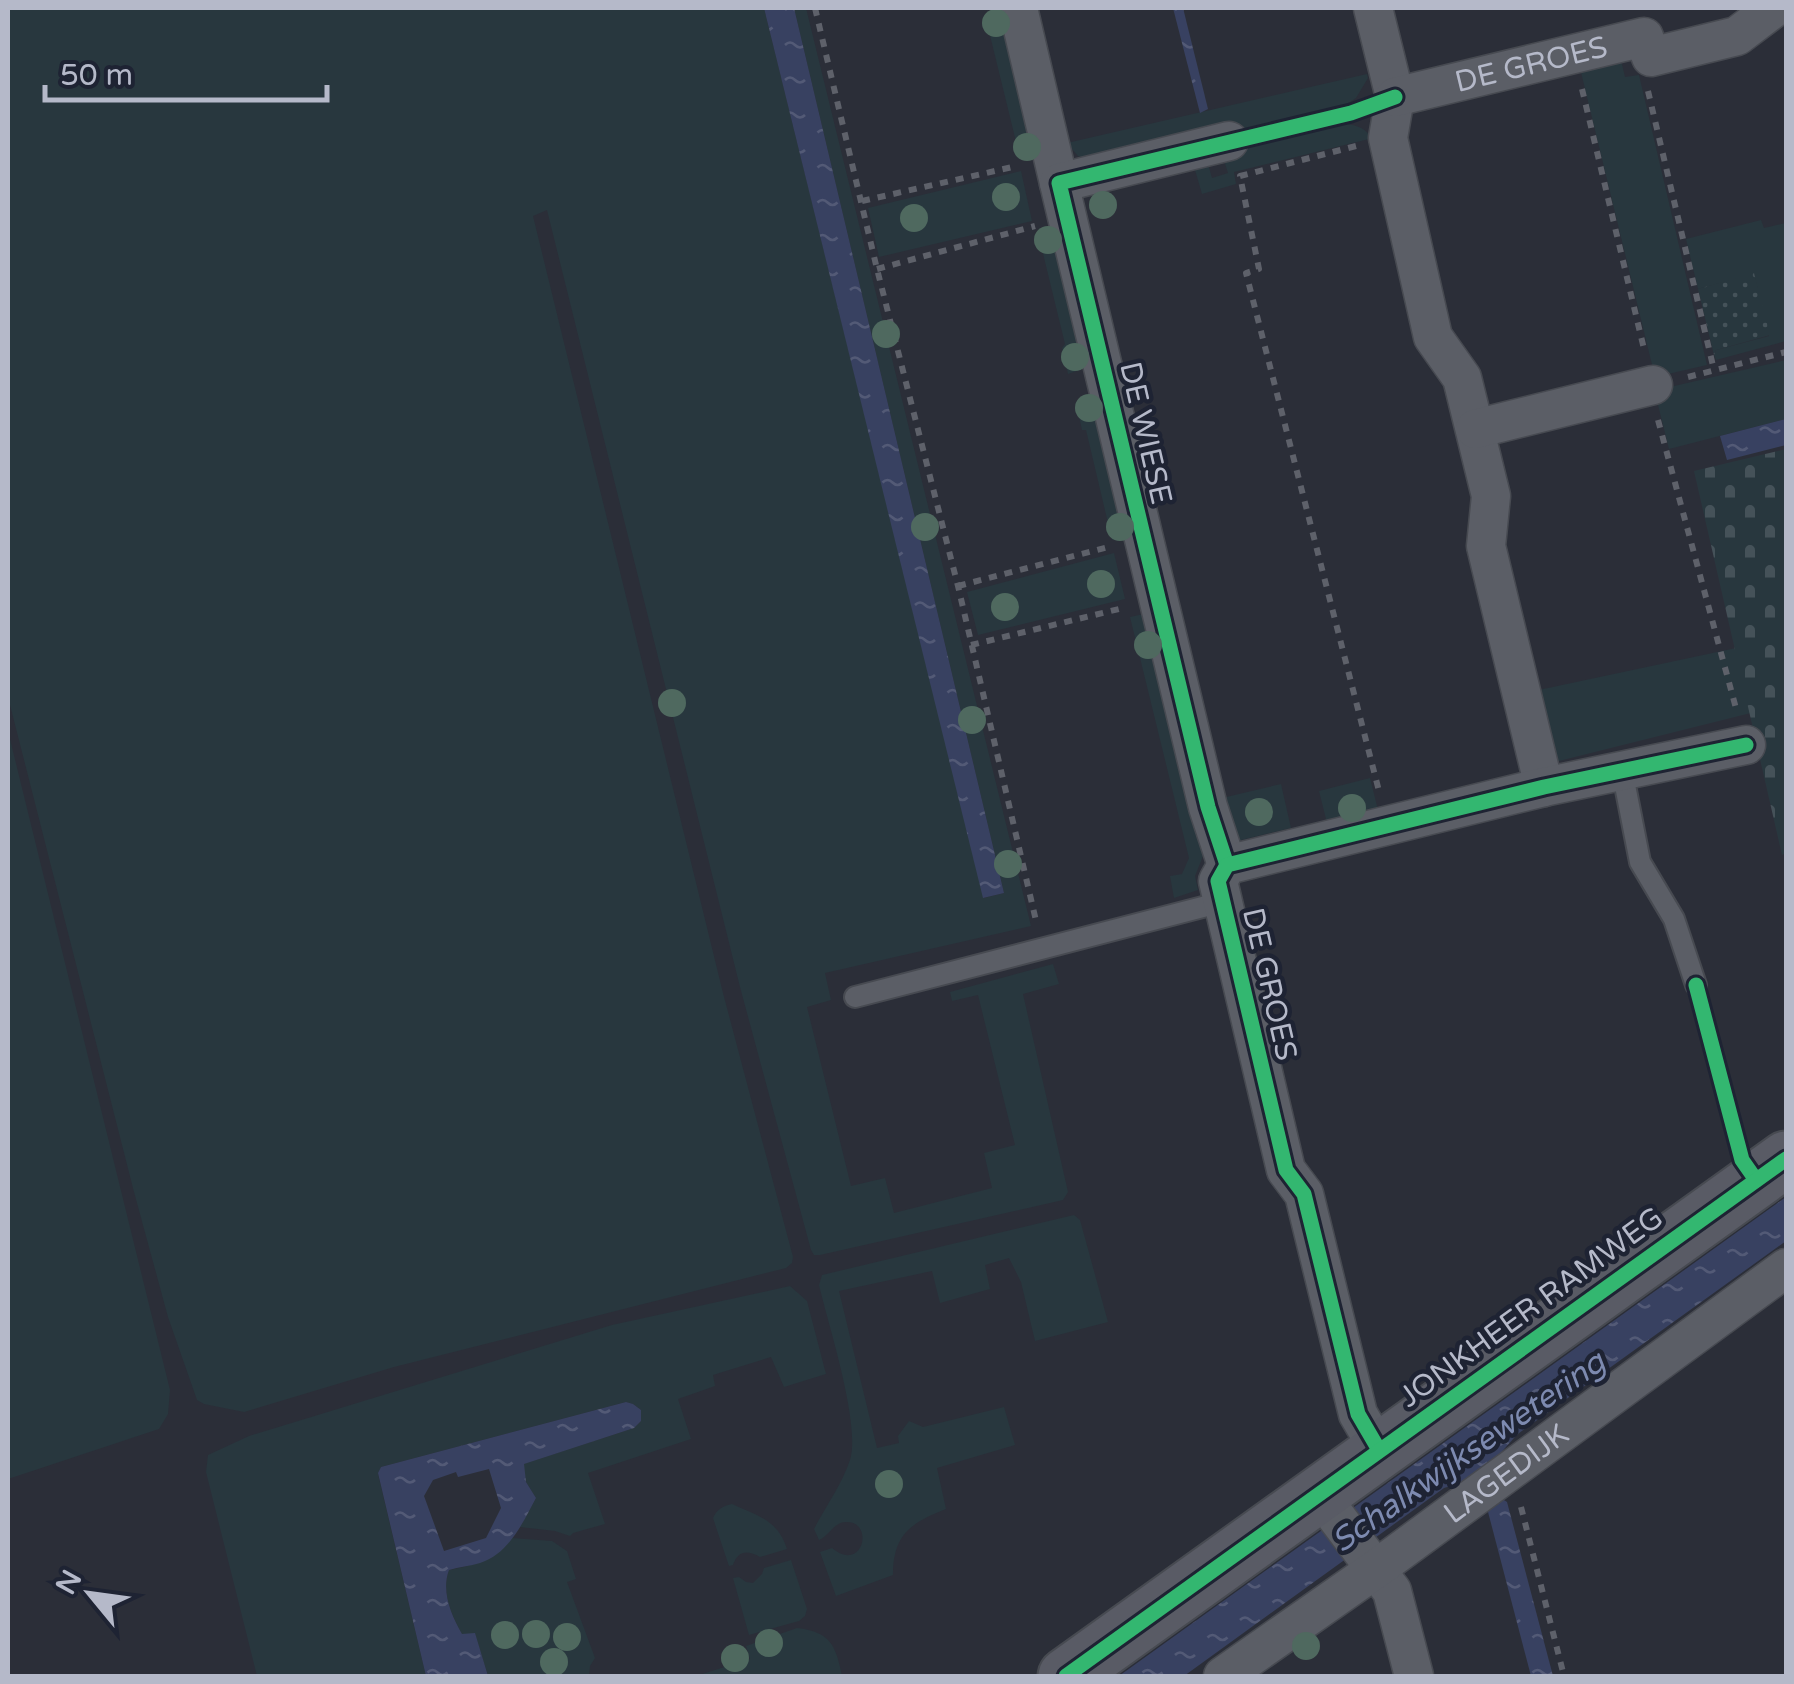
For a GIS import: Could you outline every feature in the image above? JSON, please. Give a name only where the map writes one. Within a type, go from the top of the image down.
[{"type":"street","name":"DE WIESE","points":[[1018,8],[1224,884]]},
{"type":"street","points":[[1373,8],[1395,96],[1388,138],[1432,337],[1462,378],[1475,429],[1491,496],[1486,546],[1544,786]]},
{"type":"street","points":[[1651,57],[1737,36],[1774,8]]},
{"type":"street","name":"DE GROES","points":[[1395,96],[1644,36],[1651,57]]},
{"type":"street","points":[[1059,186],[1229,141]]},
{"type":"street","points":[[1475,429],[1653,385]]},
{"type":"street","name":"DE GROES","points":[[1379,1450],[1358,1414],[1304,1194],[1286,1170],[1224,884],[1388,826],[1544,786],[1746,745]]},
{"type":"street","name":"JONKHEER RAMWEG","points":[[1066,1676],[1325,1500],[1379,1450],[1786,1159]]},
{"type":"street","name":"LAGEDIJK","points":[[1223,1676],[1370,1561],[1506,1475],[1786,1268]]},
{"type":"street","points":[[1325,1500],[1392,1592],[1414,1676]]},
{"type":"lane","points":[[1622,770],[1640,862],[1674,919],[1696,985]]},
{"type":"lane","name":"DE GROES","points":[[855,997],[1042,949],[1224,884]]},
{"type":"path","points":[[815,8],[876,269],[958,586],[1042,949]]},
{"type":"path","points":[[1651,57],[1644,74],[1714,370]]},
{"type":"path","points":[[1388,138],[1240,176],[1259,269],[1246,272],[1388,826]]},
{"type":"path","points":[[862,201],[1059,186]]},
{"type":"path","points":[[876,269],[1059,186]]},
{"type":"path","points":[[1653,385],[1786,352]]},
{"type":"path","points":[[958,586],[1142,538]]},
{"type":"path","points":[[971,645],[1158,599]]},
{"type":"path","points":[[1506,1475],[1516,1488],[1564,1676]]},
{"type":"green space","points":[[8,8],[764,8],[984,898],[1004,893],[794,8],[806,8],[1031,926],[825,973],[831,1000],[807,1007],[851,1186],[885,1178],[894,1213],[992,1188],[984,1153],[1015,1145],[978,995],[952,1001],[950,992],[1053,964],[1059,984],[1023,994],[1068,1192],[1063,1200],[820,1255],[811,1250],[740,987],[547,210],[533,216],[792,1263],[786,1268],[394,1367],[244,1412],[197,1400],[168,1317],[134,1192],[8,697]]},
{"type":"green space","points":[[1001,15],[1036,152],[1020,158],[986,19]]},
{"type":"green space","points":[[1620,56],[1625,77],[1639,75],[1707,365],[1655,377],[1579,64]]},
{"type":"green space","points":[[1367,74],[1356,98],[1344,106],[1225,135],[1089,159],[1078,156],[1067,143]]},
{"type":"green space","points":[[1341,124],[1358,126],[1371,137],[1234,172],[1236,184],[1202,194],[1193,163],[1207,160],[1212,178],[1228,173],[1222,154]]},
{"type":"green space","points":[[1021,171],[1032,221],[879,257],[868,208]]},
{"type":"green space","points":[[1761,220],[1764,228],[1786,223],[1786,341],[1716,360],[1716,350],[1769,336],[1754,274],[1698,289],[1686,239]]},
{"type":"green space","points":[[1054,229],[1086,363],[1082,369],[1068,374],[1062,348],[1065,344],[1038,233]]},
{"type":"green space","points":[[1754,273],[1770,335],[1716,350],[1714,355],[1698,289]]},
{"type":"green space","points":[[1786,360],[1786,419],[1669,449],[1657,390]]},
{"type":"green space","points":[[1088,398],[1096,403],[1125,536],[1112,540],[1076,402]]},
{"type":"green space","points":[[1786,449],[1786,853],[1782,855],[1694,471]]},
{"type":"green space","points":[[1114,553],[1125,599],[978,635],[967,592]]},
{"type":"green space","points":[[1148,613],[1205,851],[1195,876],[1198,890],[1174,898],[1170,876],[1182,874],[1189,858],[1130,617]]},
{"type":"green space","points":[[1736,648],[1751,713],[1551,763],[1534,691]]},
{"type":"green space","points":[[8,731],[170,1390],[168,1414],[159,1429],[8,1479]]},
{"type":"green space","points":[[1370,778],[1381,822],[1330,835],[1319,791]]},
{"type":"green space","points":[[1281,784],[1291,828],[1233,842],[1222,798]]},
{"type":"green space","points":[[1074,1215],[1080,1220],[1108,1322],[1035,1341],[1021,1282],[1009,1258],[985,1265],[990,1289],[940,1303],[932,1271],[839,1291],[877,1448],[899,1443],[898,1436],[909,1421],[923,1427],[1004,1407],[1015,1445],[937,1468],[946,1509],[906,1532],[896,1549],[893,1575],[836,1596],[820,1552],[832,1548],[851,1555],[858,1551],[862,1537],[855,1524],[846,1522],[819,1540],[814,1529],[847,1469],[852,1444],[847,1400],[819,1285],[822,1275]]},
{"type":"green space","points":[[790,1286],[807,1301],[826,1374],[784,1387],[771,1357],[713,1375],[715,1386],[678,1399],[691,1439],[588,1473],[605,1524],[570,1536],[520,1527],[536,1498],[526,1482],[523,1464],[634,1428],[641,1421],[641,1410],[626,1402],[381,1467],[378,1474],[426,1676],[257,1676],[206,1472],[208,1455],[249,1436],[612,1325]]},
{"type":"green space","points":[[732,1504],[772,1525],[787,1549],[760,1557],[744,1553],[729,1566],[713,1518],[721,1508]]},
{"type":"green space","points":[[512,1538],[552,1541],[567,1551],[576,1579],[567,1582],[595,1658],[589,1676],[488,1676],[475,1634],[462,1634],[447,1594],[449,1570],[484,1560]]},
{"type":"green space","points":[[791,1560],[807,1609],[805,1616],[749,1635],[733,1578],[753,1583],[764,1568]]},
{"type":"green space","points":[[797,1628],[818,1633],[830,1642],[842,1676],[696,1676],[750,1659],[746,1646]]},
{"type":"water","points":[[764,8],[794,8],[1004,893],[983,898]]},
{"type":"water","points":[[1173,8],[1183,8],[1208,109],[1200,113]]},
{"type":"water","points":[[1786,419],[1786,445],[1727,460],[1720,436]]},
{"type":"water","name":"Schalkwijksewetering","points":[[1786,1197],[1786,1241],[1519,1433],[1475,1478],[1444,1488],[1184,1676],[1119,1676]]},
{"type":"water","points":[[626,1402],[641,1410],[641,1421],[634,1428],[524,1464],[526,1482],[536,1498],[514,1536],[490,1559],[449,1570],[446,1586],[451,1611],[462,1634],[475,1633],[488,1676],[426,1676],[378,1473],[381,1467]],"holes":[[[489,1469],[501,1508],[486,1538],[444,1551],[424,1496],[433,1480],[456,1472],[458,1477]]]},
{"type":"water","points":[[1496,1495],[1507,1502],[1553,1676],[1531,1676],[1487,1508]]},
{"type":"cycle path","points":[[1227,865],[1208,807],[1059,183],[1351,113],[1395,97]]},
{"type":"cycle path","points":[[1379,1450],[1358,1414],[1304,1194],[1286,1170],[1218,881],[1227,865],[1544,787],[1746,745]]},
{"type":"cycle path","points":[[1696,985],[1742,1160],[1756,1180]]},
{"type":"cycle path","points":[[1066,1676],[1786,1159]]}]
